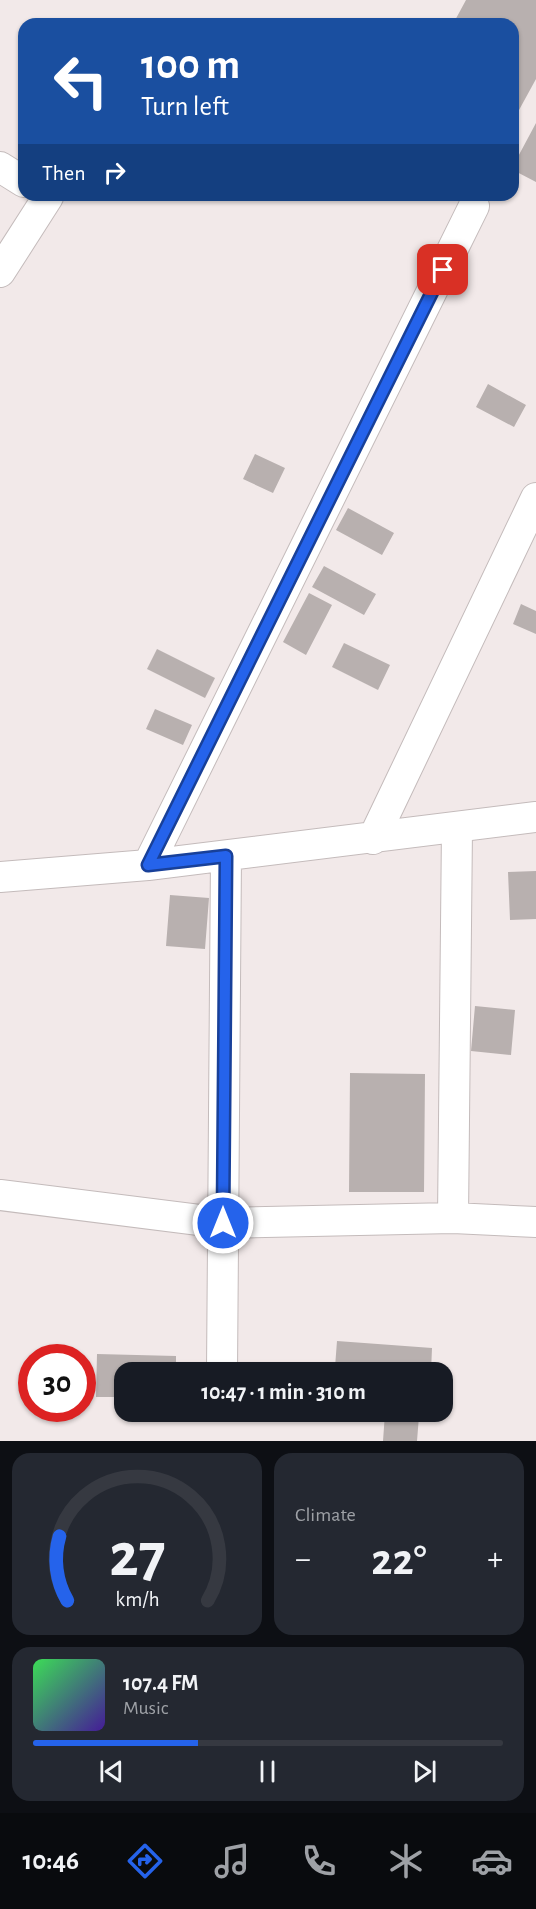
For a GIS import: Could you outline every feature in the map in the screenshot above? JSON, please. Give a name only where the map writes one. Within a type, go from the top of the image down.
[{"type":"street","points":[[0,167],[18,178]]},
{"type":"street","points":[[0,272],[45,201]]},
{"type":"street","points":[[148,865],[474,206]]},
{"type":"street","points":[[373,839],[536,498]]},
{"type":"street","points":[[0,877],[148,865],[536,818]]},
{"type":"street","points":[[453,1218],[457,828]]},
{"type":"street","points":[[222,1362],[226,856]]},
{"type":"street","points":[[0,1195],[223,1223],[453,1218],[536,1222]]},
{"type":"building","points":[[466,0],[536,0],[536,79],[519,110],[519,18],[456,18]]},
{"type":"building","points":[[536,123],[536,182],[519,173],[519,155]]},
{"type":"building","points":[[488,384],[526,405],[514,427],[476,407]]},
{"type":"building","points":[[255,454],[285,468],[273,493],[243,479]]},
{"type":"building","points":[[348,508],[394,533],[382,555],[336,530]]},
{"type":"building","points":[[324,566],[376,594],[364,615],[312,587]]},
{"type":"building","points":[[309,593],[332,605],[306,655],[283,642]]},
{"type":"building","points":[[521,604],[536,611],[536,634],[513,624]]},
{"type":"building","points":[[344,643],[390,665],[378,690],[332,667]]},
{"type":"building","points":[[157,649],[215,678],[205,698],[147,669]]},
{"type":"building","points":[[155,709],[192,725],[183,745],[146,729]]},
{"type":"building","points":[[536,871],[536,919],[510,920],[508,872]]},
{"type":"building","points":[[170,895],[209,898],[205,949],[166,946]]},
{"type":"building","points":[[475,1006],[515,1010],[511,1055],[471,1051]]},
{"type":"building","points":[[350,1073],[425,1074],[424,1192],[349,1192]]},
{"type":"building","points":[[337,1341],[432,1348],[431,1362],[335,1362]]},
{"type":"building","points":[[97,1354],[176,1356],[176,1362],[114,1362],[114,1397],[96,1397]]},
{"type":"building","points":[[384,1422],[419,1422],[417,1441],[383,1441]]},
{"type":"route","points":[[223,1223],[226,856],[148,865],[443,270]]}]
